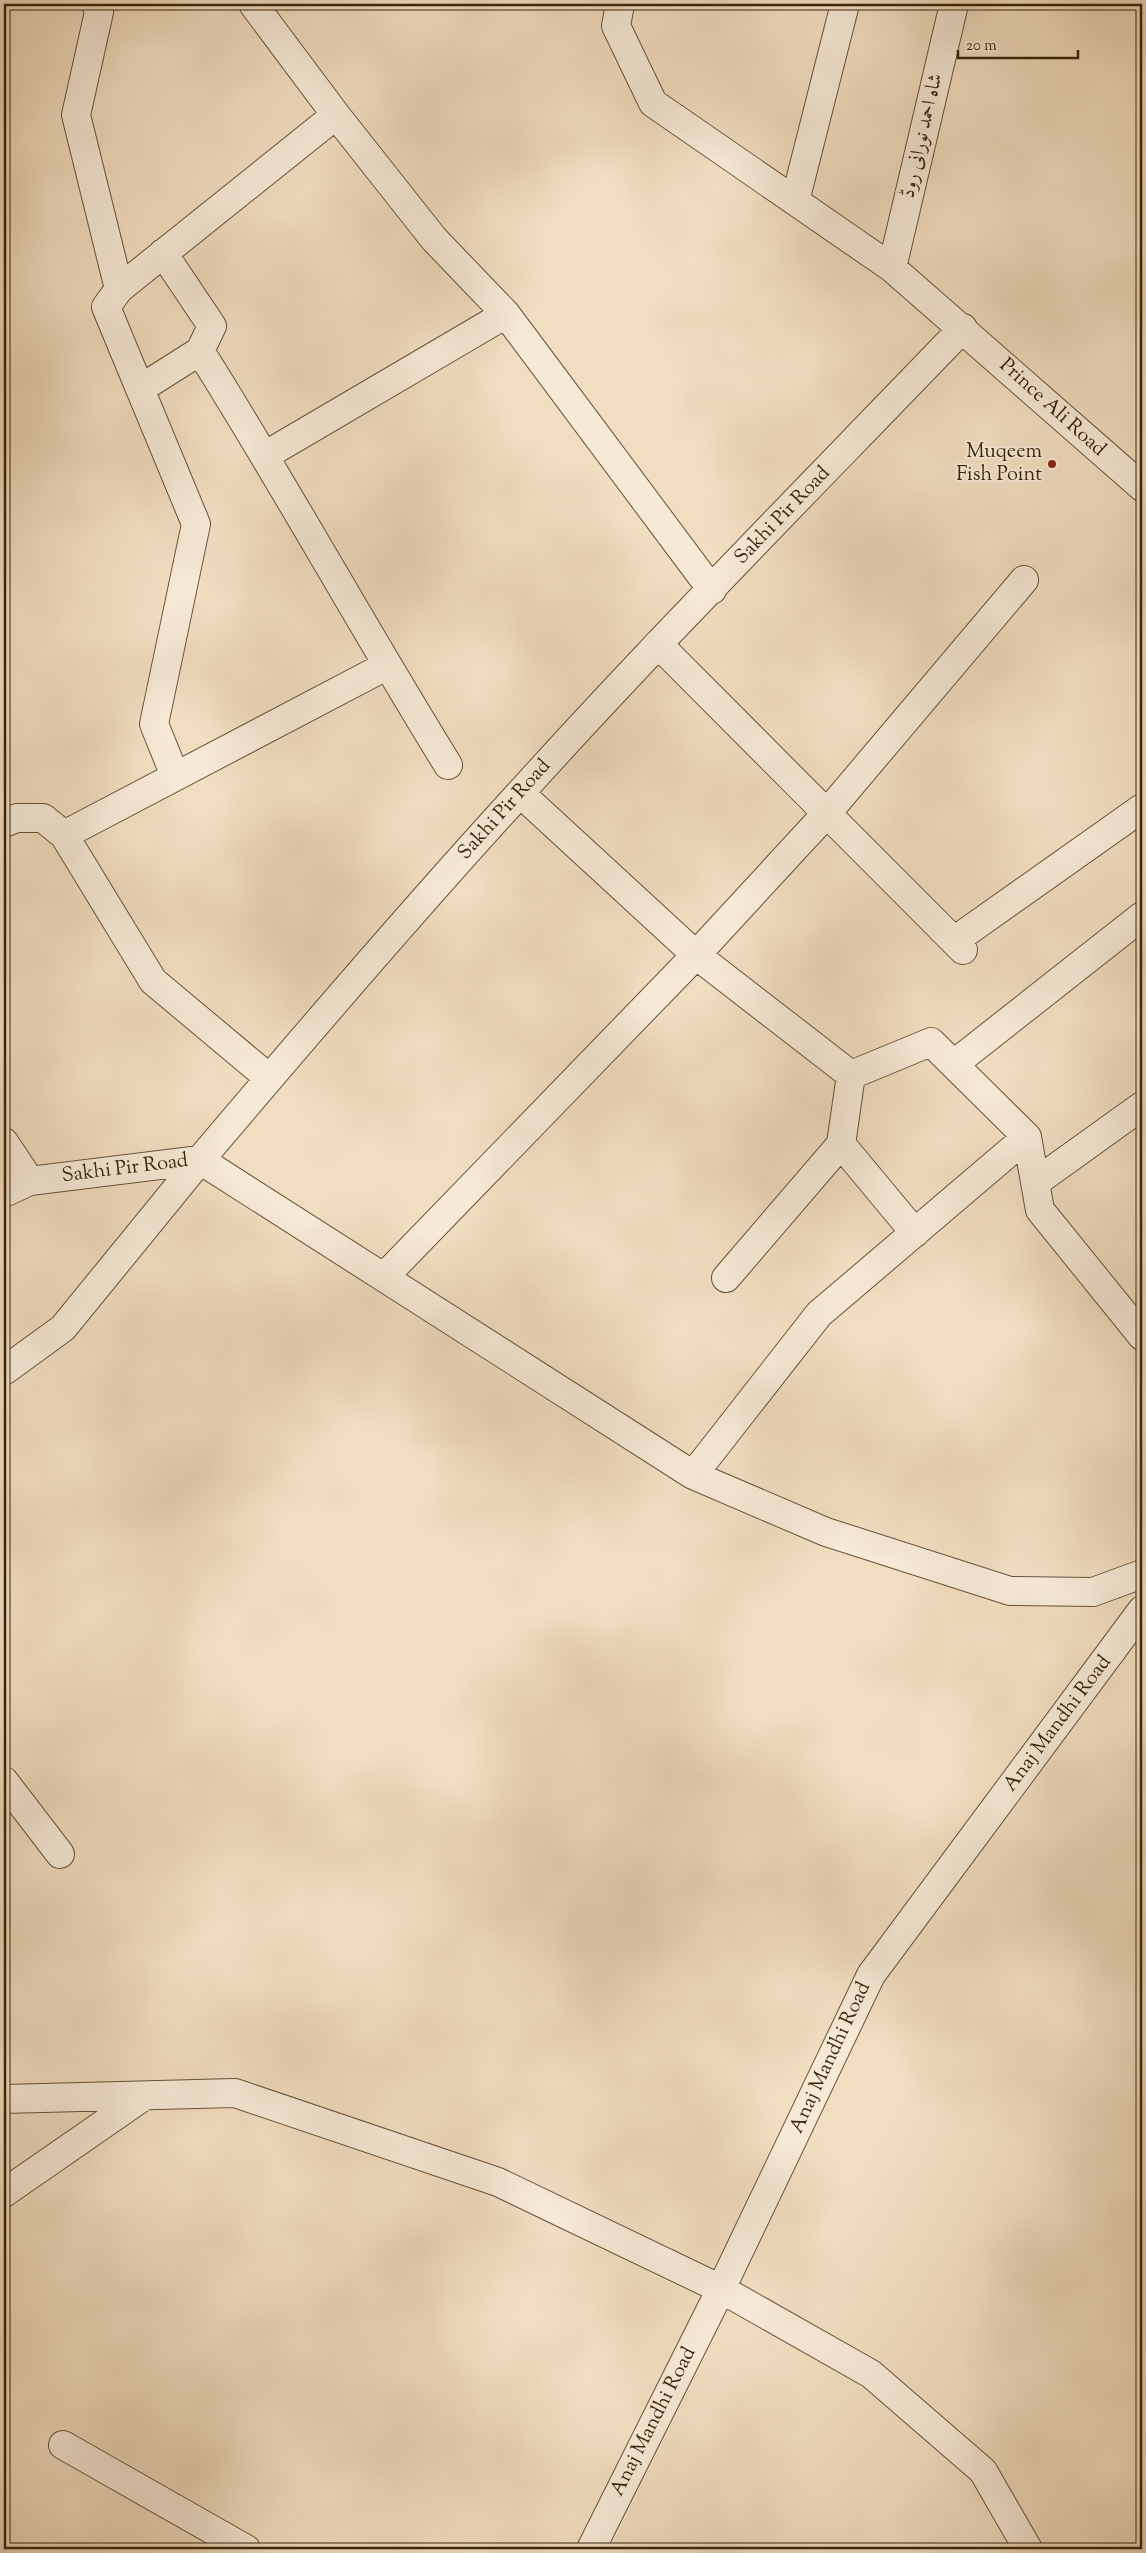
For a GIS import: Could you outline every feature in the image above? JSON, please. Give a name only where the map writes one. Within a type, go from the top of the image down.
[{"type":"street","points":[[96,4],[99,12],[76,115],[119,289]]},
{"type":"street","points":[[253,4],[336,115],[434,239],[506,314],[712,590]]},
{"type":"street","name":"Prince Ali Road","points":[[620,4],[616,26],[654,104],[892,268],[1142,487]]},
{"type":"street","points":[[795,201],[845,4]]},
{"type":"street","name":"شاہ احمد نورانی روڈ","points":[[892,268],[954,4]]},
{"type":"street","points":[[175,776],[154,724],[196,524],[106,307],[119,289],[336,115]]},
{"type":"street","points":[[140,389],[200,351],[212,326],[163,253]]},
{"type":"street","points":[[266,455],[506,314]]},
{"type":"street","name":"Sakhi Pir Road","points":[[4,1193],[30,1181],[200,1160],[520,793],[658,644],[962,328]]},
{"type":"street","points":[[200,351],[266,455],[386,666],[448,765]]},
{"type":"street","points":[[384,1277],[696,955],[827,813],[1024,580]]},
{"type":"street","points":[[658,644],[958,945],[1142,808]]},
{"type":"street","points":[[64,835],[386,666]]},
{"type":"street","points":[[520,793],[696,955],[851,1075]]},
{"type":"street","points":[[4,822],[17,818],[43,818],[64,835],[153,981],[270,1078]]},
{"type":"street","points":[[954,1064],[1142,916]]},
{"type":"street","points":[[851,1075],[931,1042],[1027,1137],[1040,1210],[1142,1336]]},
{"type":"street","points":[[726,1278],[841,1144],[851,1075]]},
{"type":"street","points":[[1036,1182],[1142,1106]]},
{"type":"street","points":[[693,1475],[819,1314],[1027,1137]]},
{"type":"street","points":[[4,1142],[30,1181]]},
{"type":"street","points":[[841,1144],[915,1233]]},
{"type":"street","points":[[4,1371],[63,1328],[200,1160],[693,1475],[826,1532],[1010,1590],[1093,1592],[1142,1574]]},
{"type":"street","name":"Anaj Mandhi Road","points":[[591,2549],[721,2290],[871,1975],[1142,1610]]},
{"type":"street","points":[[4,1781],[60,1854]]},
{"type":"street","points":[[4,2099],[235,2093],[498,2182],[721,2290],[871,2374],[983,2471],[1028,2549]]},
{"type":"street","points":[[4,2193],[144,2096]]},
{"type":"street","points":[[63,2445],[246,2549]]},
{"type":"place","name":"Muqeem Fish Point","points":[[1052,464]]}]
